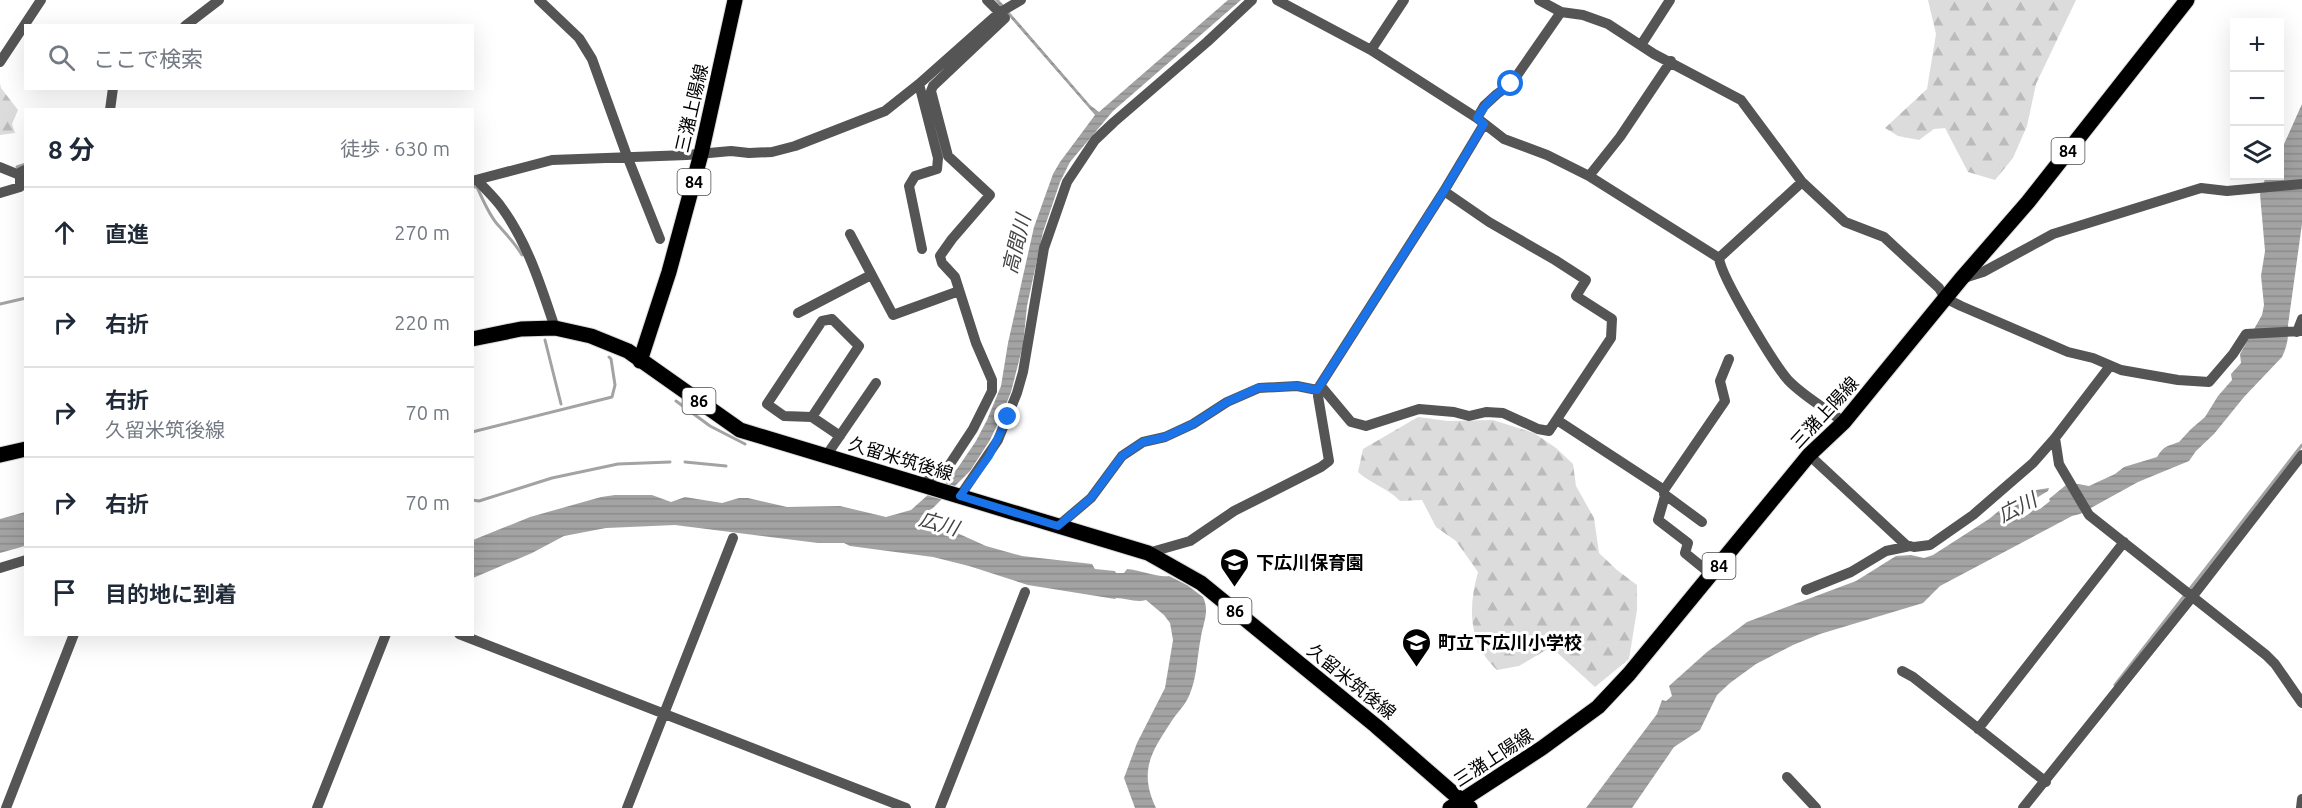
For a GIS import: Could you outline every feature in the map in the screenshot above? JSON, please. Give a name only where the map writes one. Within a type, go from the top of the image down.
[{"type":"main road","name":"三潴上陽線","points":[[640,361],[669,272],[701,154],[735,0]]},
{"type":"main road","name":"三潴上陽線","points":[[1460,806],[1598,707],[1629,674],[1809,455],[1845,422],[1961,279],[2028,202],[2187,0]]},
{"type":"main road","name":"久留米筑後線","points":[[474,339],[521,328],[555,328],[591,336],[628,351],[740,430],[1148,553],[1201,583],[1376,726],[1460,806]]},
{"type":"main road","points":[[0,455],[24,449]]},
{"type":"street","points":[[25,24],[41,0]]},
{"type":"street","points":[[188,24],[219,0]]},
{"type":"street","points":[[539,0],[579,38],[592,59],[660,239]]},
{"type":"street","points":[[924,487],[948,467],[973,429],[992,391],[992,380],[976,343],[956,277],[942,263],[940,256],[990,195],[948,156],[931,91],[933,86],[1005,18],[1003,11],[987,0]]},
{"type":"street","points":[[475,180],[552,160],[731,151],[760,153],[795,146],[885,111],[1003,11],[1021,0]]},
{"type":"street","points":[[957,495],[998,440],[1017,393],[1023,372],[1044,248],[1067,182],[1095,140],[1252,0]]},
{"type":"street","points":[[1277,0],[1371,50],[1504,139],[1547,155],[1589,176],[1719,258],[1720,265],[1737,298],[1788,380],[1845,422]]},
{"type":"street","points":[[1371,50],[1404,0]]},
{"type":"street","points":[[1539,0],[1561,12],[1583,15],[1608,24],[1641,45],[1742,100],[1802,182],[1845,222],[1884,237],[1939,288],[1946,298],[2068,352],[2093,358],[2121,370],[2178,380],[2209,382],[2233,354],[2246,334],[2298,332],[2302,319]]},
{"type":"street","points":[[1641,45],[1670,0]]},
{"type":"street","points":[[1148,553],[1190,541],[1234,511],[1329,461],[1319,391],[1444,191],[1480,121],[1484,106],[1511,84],[1561,12]]},
{"type":"street","points":[[0,62],[24,26]]},
{"type":"street","points":[[1589,176],[1620,137],[1671,62]]},
{"type":"street","points":[[919,84],[938,158],[937,169],[915,176],[909,186],[922,249]]},
{"type":"street","points":[[110,108],[113,90]]},
{"type":"street","points":[[0,167],[17,174],[23,171]]},
{"type":"street","points":[[0,193],[16,188],[23,171]]},
{"type":"street","points":[[475,180],[501,206],[515,228],[538,274],[555,328]]},
{"type":"street","points":[[1719,258],[1802,182]]},
{"type":"street","points":[[1961,279],[1983,272],[2053,234],[2201,188],[2227,191],[2302,184]]},
{"type":"street","points":[[1058,526],[1091,498],[1122,456],[1143,442],[1165,437],[1193,424],[1227,402],[1258,388],[1297,386],[1317,390],[1357,425],[1366,426],[1419,409],[1469,416],[1486,412],[1503,413],[1538,429],[1549,431],[1611,338],[1612,319],[1576,296],[1586,280],[1489,222],[1444,191]]},
{"type":"street","points":[[850,234],[893,315],[959,291]]},
{"type":"street","points":[[798,313],[871,275]]},
{"type":"street","points":[[812,417],[859,346],[832,319],[822,321],[767,404],[783,416],[812,417],[840,436]]},
{"type":"street","points":[[1712,575],[1685,554],[1688,543],[1658,520],[1664,492],[1725,401],[1720,381],[1729,359]]},
{"type":"street","points":[[1806,590],[1851,572],[1886,550],[1929,545],[1973,514],[2033,463],[2110,366]]},
{"type":"street","points":[[826,456],[876,383]]},
{"type":"street","points":[[1557,420],[1664,492],[1702,522]]},
{"type":"street","points":[[2055,438],[2059,464],[2090,515],[2266,656],[2302,703]]},
{"type":"street","points":[[2023,808],[2043,779],[2188,594],[2302,454]]},
{"type":"street","points":[[1809,455],[1906,545],[1910,546]]},
{"type":"street","points":[[627,808],[733,538]]},
{"type":"street","points":[[1978,729],[2124,542]]},
{"type":"street","points":[[0,568],[24,561]]},
{"type":"street","points":[[940,808],[1025,592]]},
{"type":"street","points":[[6,808],[73,636]]},
{"type":"street","points":[[317,808],[385,636]]},
{"type":"street","points":[[464,636],[906,808]]},
{"type":"street","points":[[1902,670],[2043,779]]},
{"type":"street","points":[[1787,777],[1816,808]]},
{"type":"street","points":[[2301,808],[2302,799]]},
{"type":"green space","points":[[1928,0],[2076,0],[2036,84],[2027,126],[2013,158],[1995,180],[1968,172],[1945,128],[1934,129],[1919,140],[1898,136],[1885,128],[1927,89],[1936,34]]},
{"type":"green space","points":[[0,83],[1,88],[18,110],[12,124],[15,133],[0,135]]},
{"type":"green space","points":[[1418,417],[1448,421],[1493,420],[1534,433],[1556,448],[1573,464],[1576,486],[1594,518],[1599,553],[1637,585],[1637,610],[1629,659],[1595,687],[1551,647],[1519,666],[1497,670],[1480,648],[1473,624],[1473,599],[1478,572],[1456,541],[1436,527],[1422,500],[1400,501],[1358,472],[1363,449]]},
{"type":"water","points":[[995,0],[999,0],[1090,105],[1099,112],[1228,0],[1241,0],[1113,111],[1070,162],[1060,182],[1043,232],[1027,306],[1023,345],[1011,392],[1000,419],[990,440],[970,471],[920,519],[925,525],[946,528],[986,546],[1022,556],[1092,564],[1095,569],[1116,573],[1124,573],[1127,569],[1169,576],[1187,585],[1203,597],[1206,613],[1192,689],[1186,702],[1159,741],[1150,761],[1148,783],[1156,808],[1135,808],[1124,778],[1137,743],[1165,688],[1173,640],[1170,623],[1146,600],[1115,599],[1028,585],[933,557],[850,546],[844,543],[818,543],[675,525],[606,528],[564,536],[532,553],[474,578],[474,540],[530,517],[601,497],[652,495],[671,502],[685,497],[722,503],[748,498],[787,507],[840,506],[886,517],[911,510],[957,469],[987,420],[1001,386],[1008,343],[1034,227],[1053,174],[1095,115]]},
{"type":"water","name":"広川","points":[[2302,104],[2302,224],[2285,349],[2282,357],[2189,461],[2138,482],[1940,586],[1923,603],[1820,634],[1756,664],[1717,695],[1700,730],[1674,747],[1632,808],[1586,808],[1657,714],[1662,700],[1666,701],[1672,696],[1669,686],[1707,652],[1747,622],[1856,581],[1896,556],[1911,555],[1924,558],[1933,555],[1989,519],[2011,501],[2036,490],[2049,488],[2016,516],[2026,516],[2032,511],[2028,510],[2040,509],[2066,485],[2089,486],[2115,474],[2124,467],[2157,457],[2166,447],[2179,442],[2205,417],[2218,396],[2232,380],[2231,374],[2241,363],[2240,354],[2262,315],[2264,305],[2261,276],[2265,251],[2260,194],[2265,180],[2284,180],[2284,144]]},
{"type":"water","points":[[24,512],[24,546],[0,553],[0,519]]},
{"type":"waterway","points":[[17,167],[24,165]]},
{"type":"waterway","points":[[474,187],[477,187],[492,217],[522,255]]},
{"type":"waterway","points":[[0,304],[24,298]]},
{"type":"waterway","points":[[545,340],[561,404]]},
{"type":"waterway","points":[[474,432],[612,397],[615,385],[609,357]]},
{"type":"waterway","points":[[676,401],[710,426],[745,444]]},
{"type":"waterway","points":[[2189,590],[2302,445]]},
{"type":"waterway","points":[[474,500],[479,501],[552,478],[618,464],[670,462]]},
{"type":"waterway","points":[[685,462],[726,466]]},
{"type":"waterway","points":[[2115,685],[2185,595]]},
{"type":"place","name":"下広川保育園","points":[[1235,588]]},
{"type":"place","name":"町立下広川小学校","points":[[1417,668]]},
{"type":"route","points":[[1008,417],[989,456],[960,496],[1058,526],[1091,498],[1122,456],[1143,442],[1165,437],[1193,424],[1227,402],[1258,388],[1297,386],[1317,390],[1484,124],[1477,118],[1484,106],[1511,84]]},
{"type":"water label","name":"高間川","points":[[1016,244]]}]
